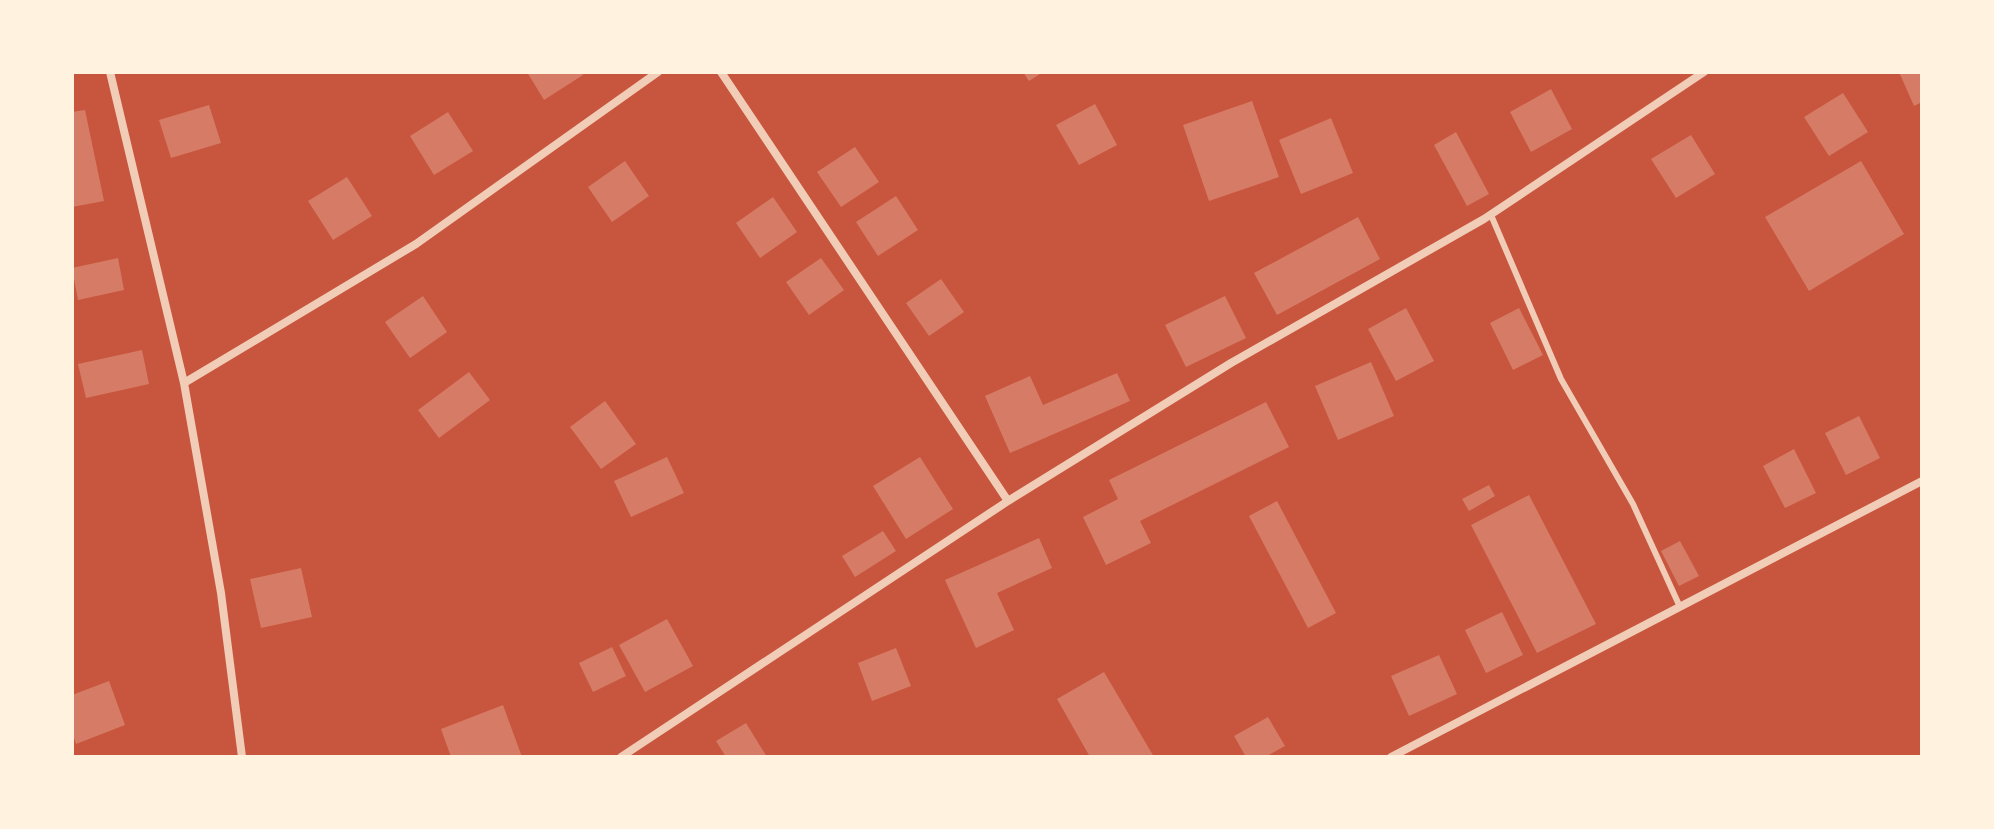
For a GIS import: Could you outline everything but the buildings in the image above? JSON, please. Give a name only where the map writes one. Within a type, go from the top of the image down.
[{"type":"street","points":[[110,72],[184,383],[221,593],[242,757]]},
{"type":"street","points":[[184,383],[416,244],[658,72]]},
{"type":"street","points":[[721,72],[1008,501]]},
{"type":"street","points":[[621,757],[1008,501],[1231,363],[1491,215],[1704,72]]},
{"type":"street","points":[[1391,757],[1922,481]]},
{"type":"lane","points":[[1491,215],[1561,379],[1633,504],[1680,607]]}]
